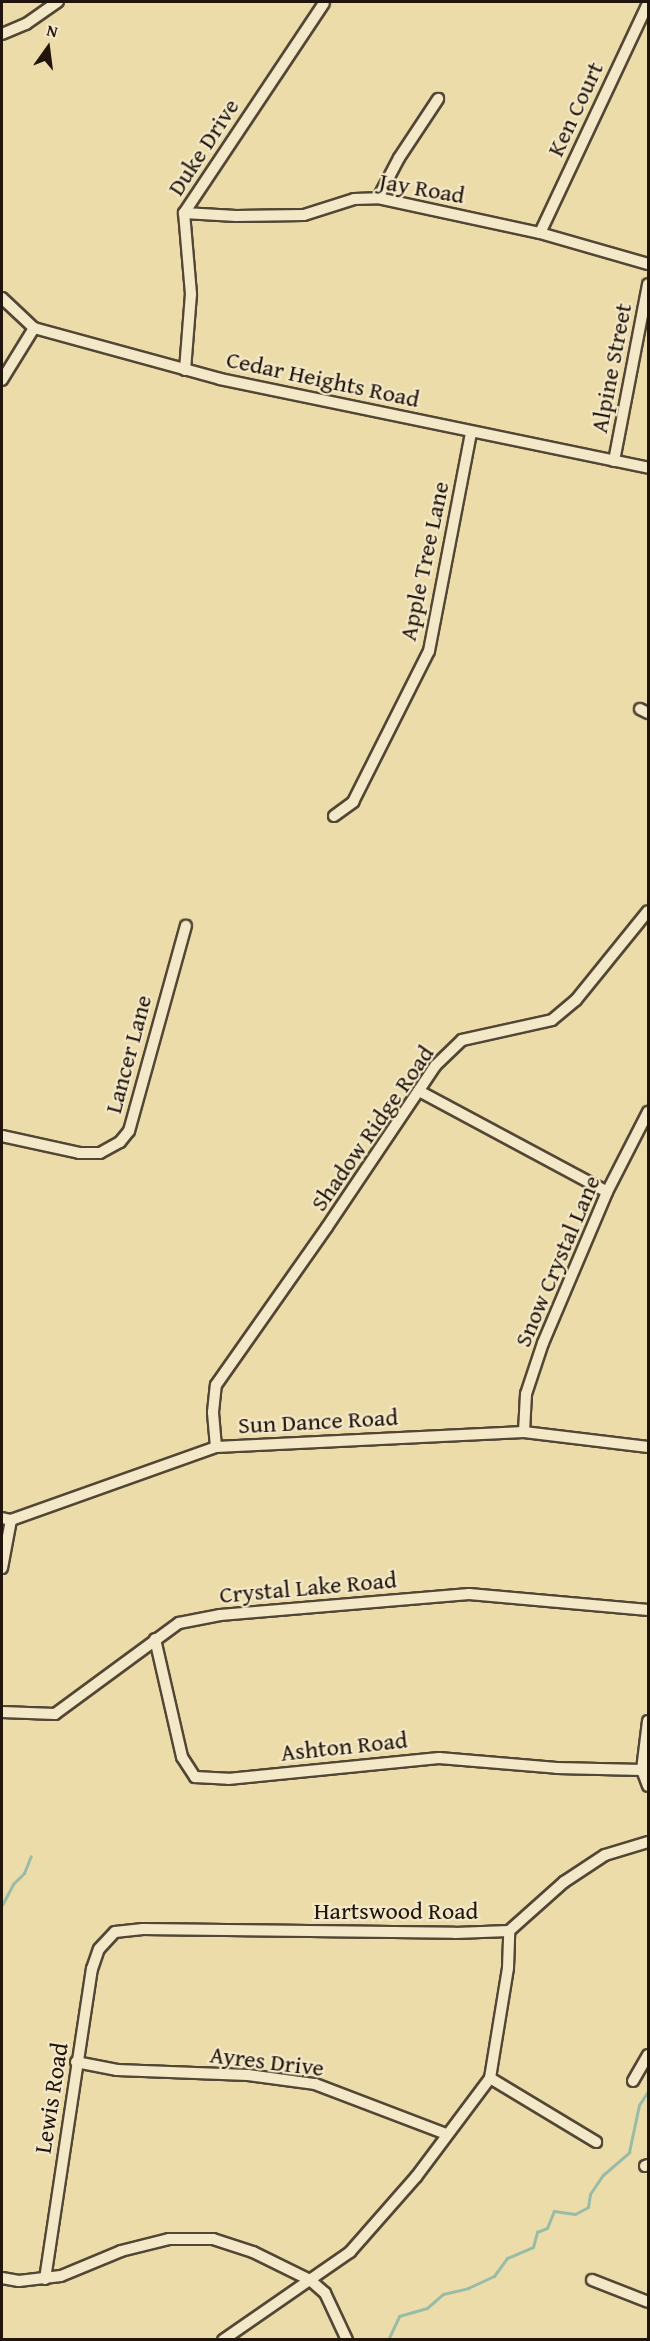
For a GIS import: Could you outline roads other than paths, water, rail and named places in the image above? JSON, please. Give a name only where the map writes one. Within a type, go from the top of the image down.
[{"type":"street","points":[[2,34],[26,24],[58,2]]},
{"type":"street","name":"Duke Drive","points":[[185,370],[191,294],[184,213],[324,3]]},
{"type":"street","name":"Ken Court","points":[[540,233],[648,3]]},
{"type":"street","points":[[378,198],[399,158],[438,99]]},
{"type":"street","name":"Jay Road","points":[[184,213],[236,216],[304,215],[354,199],[378,198],[540,233],[648,264]]},
{"type":"street","name":"Alpine Street","points":[[614,461],[648,284]]},
{"type":"street","name":"Cedar Heights Road","points":[[2,298],[34,328],[185,370],[283,393],[648,468]]},
{"type":"street","points":[[2,380],[34,328]]},
{"type":"street","name":"Apple Tree Lane","points":[[334,816],[353,802],[429,651],[471,432]]},
{"type":"street","name":"Shadow Ridge Road","points":[[216,1448],[213,1412],[216,1385],[435,1066],[462,1040],[552,1020],[576,1000],[648,911]]},
{"type":"street","name":"Lancer Lane","points":[[2,1136],[92,1153],[108,1150],[129,1131],[186,926]]},
{"type":"street","points":[[419,1091],[607,1192]]},
{"type":"street","name":"Snow Crystal Lane","points":[[524,1432],[526,1394],[543,1343],[607,1192],[648,1112]]},
{"type":"street","name":"Sun Dance Road","points":[[6,1519],[216,1448],[524,1432],[648,1447]]},
{"type":"street","points":[[2,1568],[6,1519]]},
{"type":"street","name":"Crystal Lake Road","points":[[2,1712],[55,1714],[179,1623],[220,1614],[469,1594],[648,1610]]},
{"type":"street","name":"Ashton Road","points":[[155,1639],[183,1757],[195,1777],[228,1779],[439,1758],[557,1768],[642,1770]]},
{"type":"street","points":[[648,1721],[642,1770],[648,1786]]},
{"type":"street","name":"Hartswood Road","points":[[116,1932],[142,1929],[455,1933],[509,1931],[564,1882],[605,1855],[648,1842]]},
{"type":"street","points":[[223,2340],[350,2252],[416,2177],[490,2078],[508,1968],[509,1931]]},
{"type":"street","name":"Lewis Road","points":[[45,2279],[76,2062],[92,1969],[99,1949],[116,1932]]},
{"type":"street","points":[[633,2081],[648,2055]]},
{"type":"street","name":"Ayres Drive","points":[[76,2062],[117,2070],[248,2075],[315,2084],[446,2134]]},
{"type":"street","points":[[490,2078],[596,2142]]},
{"type":"street","points":[[2,2278],[45,2279],[61,2276],[121,2251],[169,2239],[213,2239],[253,2252],[310,2280],[325,2293],[347,2340]]},
{"type":"street","points":[[592,2280],[648,2302]]},
{"type":"waterway","points":[[2,1905],[13,1884],[24,1873],[31,1856]]},
{"type":"waterway","points":[[388,2340],[399,2316],[427,2308],[443,2294],[468,2288],[494,2276],[507,2258],[533,2247],[537,2232],[547,2228],[554,2211],[575,2214],[588,2207],[590,2194],[603,2175],[629,2152],[639,2105],[648,2091]]}]
